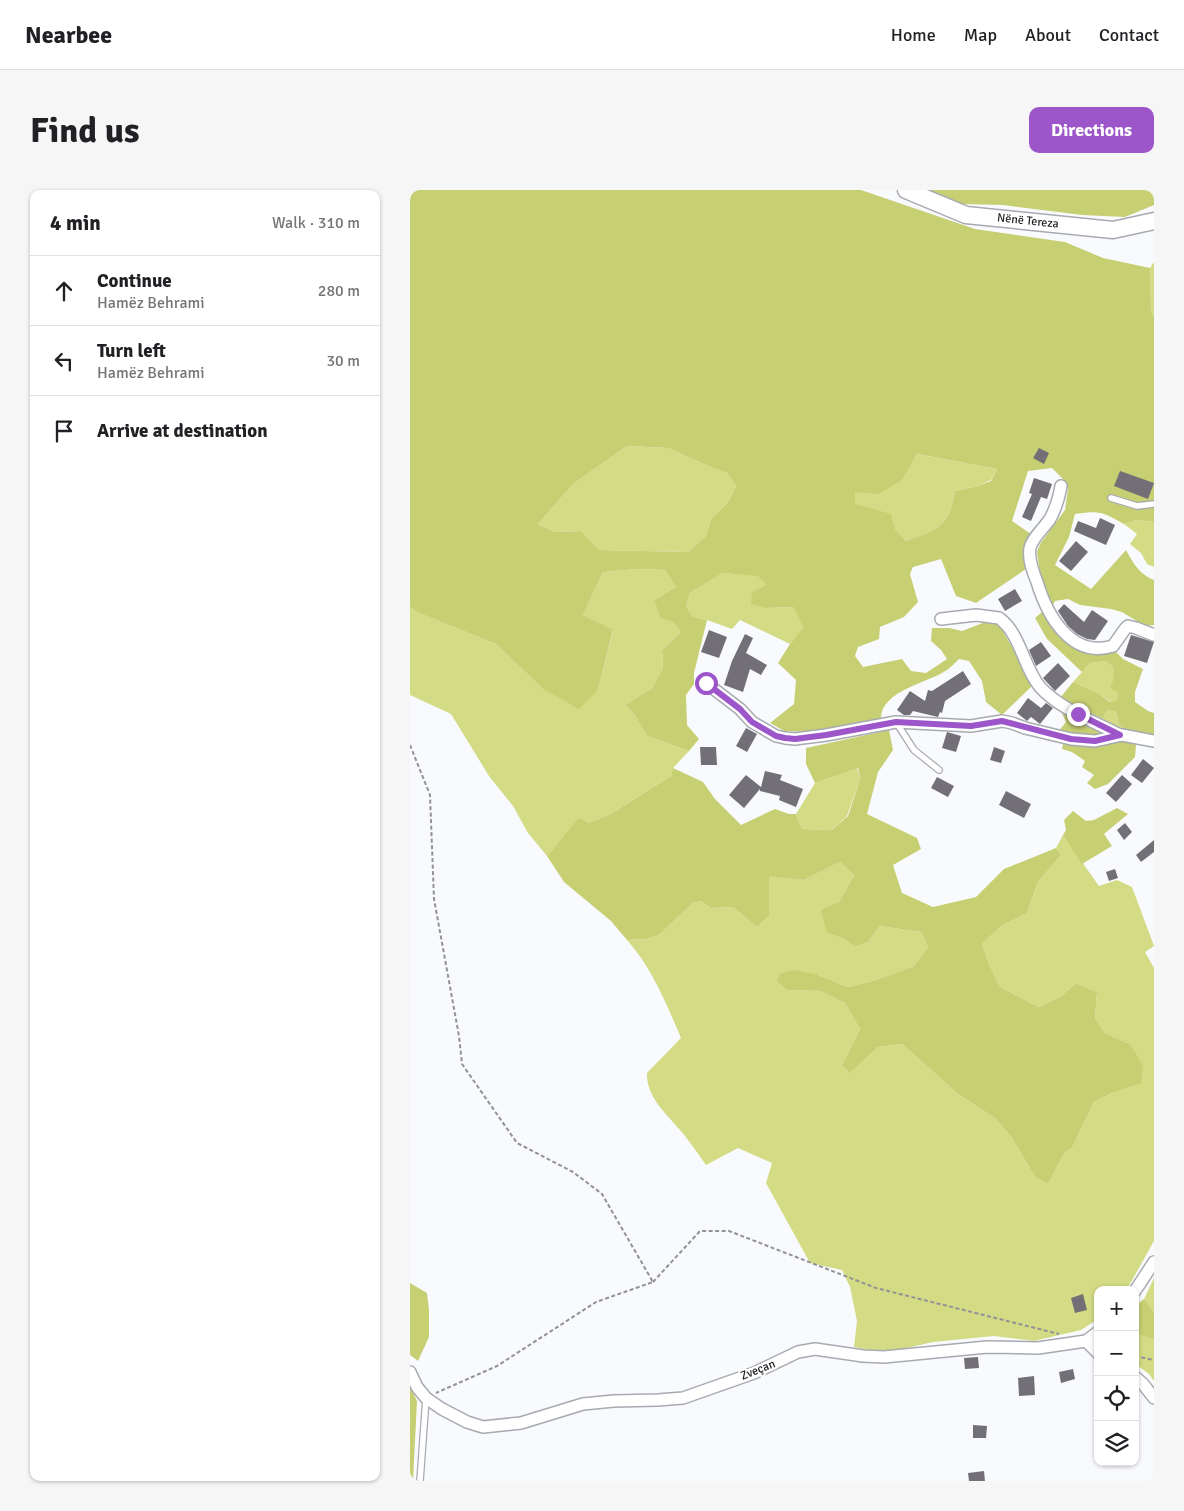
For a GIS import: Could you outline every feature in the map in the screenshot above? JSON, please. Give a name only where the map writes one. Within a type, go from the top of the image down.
[{"type":"main road","name":"Nënë Tereza","points":[[906,190],[966,215],[1113,230],[1154,221]]},
{"type":"street","points":[[1061,486],[1057,505],[1030,547],[1031,565],[1043,602],[1054,622],[1072,640],[1094,649],[1113,646],[1128,626],[1154,635]]},
{"type":"street","points":[[941,619],[976,615],[999,618],[1010,629],[1027,666],[1040,687],[1051,696],[1078,714],[1120,735],[1154,741]]},
{"type":"street","points":[[706,683],[740,709],[752,722],[776,736],[785,738],[795,739],[826,735],[896,722],[971,726],[1002,721],[1071,739],[1095,741],[1120,735]]},
{"type":"street","points":[[1138,1286],[1154,1262]]},
{"type":"street","name":"Zveçan","points":[[426,1398],[442,1409],[483,1428],[521,1423],[583,1404],[683,1398],[754,1373],[798,1352],[815,1349],[884,1357],[987,1347],[1038,1348],[1086,1341],[1094,1335]]},
{"type":"street","points":[[1086,1341],[1094,1349]]},
{"type":"street","points":[[410,1372],[426,1398]]},
{"type":"street","points":[[1139,1380],[1154,1398]]},
{"type":"lane","points":[[1111,498],[1137,506],[1154,504]]},
{"type":"lane","points":[[896,722],[914,750],[939,770]]},
{"type":"lane","points":[[420,1481],[426,1398]]},
{"type":"path","points":[[410,745],[430,796],[434,899],[460,1036],[462,1064],[516,1143],[573,1172],[602,1194],[653,1282]]},
{"type":"path","points":[[426,1398],[497,1366],[596,1302],[653,1282],[700,1231],[729,1230],[876,1288],[1086,1341]]},
{"type":"path","points":[[1139,1357],[1154,1360]]},
{"type":"green space","points":[[410,190],[861,190],[975,229],[1065,242],[1103,258],[1150,268],[1151,311],[1154,317],[1154,522],[1137,520],[1124,524],[1101,513],[1075,514],[1069,537],[1055,565],[1091,589],[1126,550],[1141,572],[1154,580],[1154,625],[1145,626],[1122,612],[1080,605],[1068,599],[1055,601],[1051,609],[1039,567],[1037,552],[1040,544],[1065,510],[1068,488],[1064,480],[1052,468],[1028,471],[1012,521],[1031,534],[1024,550],[1026,569],[976,603],[956,596],[941,559],[913,567],[910,574],[918,602],[904,617],[880,627],[879,639],[858,647],[855,656],[863,667],[902,659],[911,671],[926,673],[947,659],[931,641],[932,628],[949,628],[962,631],[988,621],[998,623],[1034,684],[1002,715],[986,702],[982,681],[969,661],[959,659],[939,675],[906,689],[888,701],[883,709],[881,719],[807,732],[784,731],[770,723],[794,704],[796,680],[778,663],[804,627],[793,607],[767,608],[751,604],[752,592],[767,585],[758,576],[723,573],[690,593],[686,606],[693,617],[707,620],[694,673],[694,684],[686,695],[687,725],[699,739],[689,751],[647,736],[634,714],[625,705],[652,688],[663,668],[662,650],[681,632],[674,623],[660,618],[654,600],[676,587],[665,570],[636,569],[603,572],[583,615],[613,630],[598,690],[579,709],[542,688],[496,644],[419,613],[410,607]],"holes":[[[627,446],[668,448],[727,473],[736,486],[728,502],[711,519],[706,536],[688,552],[599,550],[581,531],[555,532],[538,524],[573,484]],[[917,454],[997,469],[991,481],[955,491],[945,520],[934,530],[906,541],[895,529],[891,514],[855,504],[855,492],[879,494],[903,479]]]},
{"type":"green space","points":[[923,190],[1154,190],[1154,205],[1125,217],[1082,215],[1003,205],[960,204]]},
{"type":"green space","points":[[1154,262],[1154,317],[1151,311],[1150,268]]},
{"type":"green space","points":[[627,446],[668,448],[727,473],[736,486],[728,502],[711,519],[706,536],[688,552],[599,550],[581,531],[555,532],[538,524],[573,484]]},
{"type":"green space","points":[[917,454],[997,469],[991,480],[978,486],[955,491],[945,520],[934,530],[906,541],[895,529],[855,504],[855,492],[903,479]]},
{"type":"green space","points":[[1137,520],[1154,522],[1154,567],[1147,564],[1141,553],[1130,544],[1137,534],[1124,524]]},
{"type":"green space","points":[[636,569],[665,570],[676,587],[654,600],[660,618],[674,623],[681,632],[662,650],[663,668],[652,688],[625,705],[634,714],[647,736],[689,751],[673,768],[671,776],[609,815],[588,823],[558,843],[547,856],[528,833],[513,806],[489,776],[451,714],[410,695],[410,607],[419,613],[496,644],[542,688],[598,690],[613,631],[583,615],[603,572]]},
{"type":"green space","points":[[723,573],[758,575],[768,585],[767,608],[793,607],[805,627],[790,644],[740,620],[732,629],[693,617],[686,606],[690,593]]},
{"type":"green space","points":[[1042,612],[1054,628],[1070,643],[1115,651],[1123,659],[1143,669],[1135,692],[1135,702],[1154,713],[1154,735],[1125,730],[1119,725],[1116,712],[1109,710],[1103,719],[1060,698],[1073,682],[1098,693],[1110,702],[1117,700],[1118,693],[1110,687],[1114,679],[1113,667],[1106,661],[1090,663],[1082,672],[1047,639],[1035,618]]},
{"type":"green space","points":[[1106,661],[1113,667],[1118,693],[1117,700],[1111,702],[1098,693],[1073,682],[1090,663]]},
{"type":"green space","points":[[1109,710],[1116,712],[1119,725],[1125,730],[1115,728],[1103,719]]},
{"type":"green space","points":[[1069,712],[1103,733],[1090,737],[1057,733],[1066,722],[1062,713]]},
{"type":"green space","points":[[889,730],[893,750],[878,772],[867,814],[917,838],[921,849],[893,865],[902,893],[933,907],[976,897],[1004,869],[1056,848],[1061,855],[1038,882],[1027,913],[1001,926],[982,944],[989,964],[1000,987],[1039,1007],[1060,997],[1076,983],[1097,992],[1095,1019],[1105,1033],[1130,1044],[1143,1066],[1141,1083],[1114,1092],[1094,1102],[1072,1148],[1065,1152],[1048,1184],[1035,1177],[1012,1138],[995,1118],[958,1094],[902,1044],[878,1047],[849,1073],[842,1065],[860,1029],[845,1003],[820,991],[787,990],[777,981],[779,974],[794,970],[818,975],[848,987],[876,980],[914,966],[928,947],[921,932],[880,926],[868,942],[855,947],[844,939],[827,933],[821,910],[839,902],[854,875],[840,862],[804,880],[769,876],[769,916],[757,927],[733,907],[711,908],[701,901],[693,903],[659,935],[647,939],[627,940],[611,921],[564,882],[547,856],[579,818],[588,823],[609,815],[671,776],[673,768],[703,782],[715,799],[741,825],[775,809],[789,814],[796,814],[802,829],[832,830],[848,816],[860,779],[858,768],[815,783],[806,764],[806,748]]},
{"type":"green space","points":[[1130,741],[1136,745],[1135,757],[1108,784],[1095,789],[1087,783],[1094,775],[1082,767],[1085,761],[1072,752],[1062,749],[1063,744],[1085,747]]},
{"type":"green space","points":[[857,768],[860,779],[847,816],[832,830],[802,829],[796,814],[815,783]]},
{"type":"green space","points":[[1117,808],[1128,814],[1104,834],[1112,846],[1082,864],[1063,835],[1066,830],[1064,820],[1073,811],[1086,821],[1094,820]]},
{"type":"green space","points":[[1063,835],[1099,886],[1117,880],[1132,887],[1154,946],[1145,952],[1154,968],[1154,1241],[1128,1286],[1094,1286],[1094,1322],[1081,1330],[1034,1341],[994,1336],[933,1342],[894,1351],[854,1347],[857,1321],[850,1287],[842,1270],[810,1263],[766,1183],[772,1163],[738,1148],[706,1165],[685,1136],[666,1115],[650,1091],[647,1073],[681,1038],[651,974],[627,940],[647,939],[659,935],[693,903],[701,901],[711,908],[733,907],[757,927],[769,916],[769,875],[804,880],[840,862],[854,875],[839,902],[827,933],[844,939],[855,947],[868,942],[880,926],[921,932],[928,947],[914,966],[876,980],[848,987],[818,975],[787,990],[820,991],[845,1003],[860,1029],[842,1065],[848,1072],[878,1047],[902,1044],[958,1094],[995,1118],[1012,1138],[1035,1177],[1048,1184],[1065,1152],[1072,1148],[1094,1102],[1114,1092],[1130,1044],[1105,1033],[1095,1019],[1097,992],[1076,983],[1060,997],[1039,1007],[1000,987],[989,964],[982,944],[1001,926],[1027,913],[1038,882],[1061,855],[1056,848]]},
{"type":"green space","points":[[1154,1278],[1154,1312],[1144,1299]]},
{"type":"green space","points":[[410,1283],[427,1293],[429,1310],[429,1337],[418,1361],[410,1355]]},
{"type":"green space","points":[[1144,1299],[1154,1312],[1154,1340],[1139,1334],[1139,1303]]},
{"type":"green space","points":[[1139,1334],[1154,1340],[1154,1381],[1149,1374],[1139,1367]]},
{"type":"green space","points":[[410,1387],[417,1401],[413,1481],[410,1481]]},
{"type":"building","points":[[1039,448],[1049,453],[1044,464],[1033,458]]},
{"type":"building","points":[[1120,471],[1154,483],[1148,499],[1114,486]]},
{"type":"building","points":[[1034,478],[1052,484],[1047,499],[1041,497],[1031,521],[1022,517],[1032,494],[1029,493]]},
{"type":"building","points":[[1100,518],[1115,525],[1106,545],[1074,531],[1078,521],[1096,528]]},
{"type":"building","points":[[1076,541],[1088,552],[1071,571],[1059,561]]},
{"type":"building","points":[[1015,589],[1022,601],[1005,611],[998,599]]},
{"type":"building","points":[[1064,604],[1084,622],[1092,610],[1108,621],[1095,640],[1087,639],[1077,634],[1068,626],[1058,611]]},
{"type":"building","points":[[709,630],[727,637],[719,658],[701,652]]},
{"type":"building","points":[[745,634],[753,638],[746,653],[767,665],[761,675],[750,669],[743,692],[724,685],[732,661]]},
{"type":"building","points":[[1131,635],[1154,642],[1147,663],[1124,656]]},
{"type":"building","points":[[1041,642],[1051,656],[1036,666],[1029,650]]},
{"type":"building","points":[[1058,663],[1070,676],[1055,691],[1043,678]]},
{"type":"building","points":[[963,671],[971,684],[945,701],[942,713],[940,712],[938,717],[913,711],[910,715],[904,715],[897,710],[910,691],[925,701],[928,690],[932,691]]},
{"type":"building","points":[[1028,698],[1041,708],[1046,703],[1053,708],[1040,724],[1031,717],[1027,721],[1017,713]]},
{"type":"building","points":[[746,728],[757,734],[747,752],[736,746]]},
{"type":"building","points":[[947,732],[961,736],[956,752],[942,748]]},
{"type":"building","points":[[700,747],[716,747],[717,765],[701,765]]},
{"type":"building","points":[[994,747],[1005,751],[1001,763],[990,760]]},
{"type":"building","points":[[1143,759],[1154,768],[1142,783],[1131,775]]},
{"type":"building","points":[[765,771],[782,775],[780,780],[803,789],[796,807],[779,800],[780,796],[760,791],[760,789],[744,808],[729,795],[746,775],[761,787]]},
{"type":"building","points":[[1122,775],[1132,784],[1116,802],[1106,793]]},
{"type":"building","points":[[937,777],[954,786],[948,797],[931,788]]},
{"type":"building","points":[[1006,791],[1031,804],[1024,818],[999,805]]},
{"type":"building","points":[[1125,823],[1132,832],[1124,840],[1117,830]]},
{"type":"building","points":[[1154,840],[1154,852],[1141,862],[1136,855]]},
{"type":"building","points":[[1115,869],[1118,878],[1109,881],[1106,872]]},
{"type":"building","points":[[1083,1294],[1087,1310],[1075,1313],[1071,1298]]},
{"type":"building","points":[[978,1357],[979,1368],[965,1369],[964,1358]]},
{"type":"building","points":[[1073,1369],[1075,1379],[1061,1383],[1059,1372]]},
{"type":"building","points":[[1034,1376],[1035,1395],[1019,1396],[1018,1378]]},
{"type":"building","points":[[973,1425],[987,1426],[986,1438],[973,1438]]},
{"type":"building","points":[[984,1471],[985,1481],[969,1481],[968,1473]]},
{"type":"route","points":[[706,683],[763,729],[776,736],[795,739],[896,722],[971,726],[1002,721],[1050,735],[1095,741],[1120,735],[1078,714]]}]
